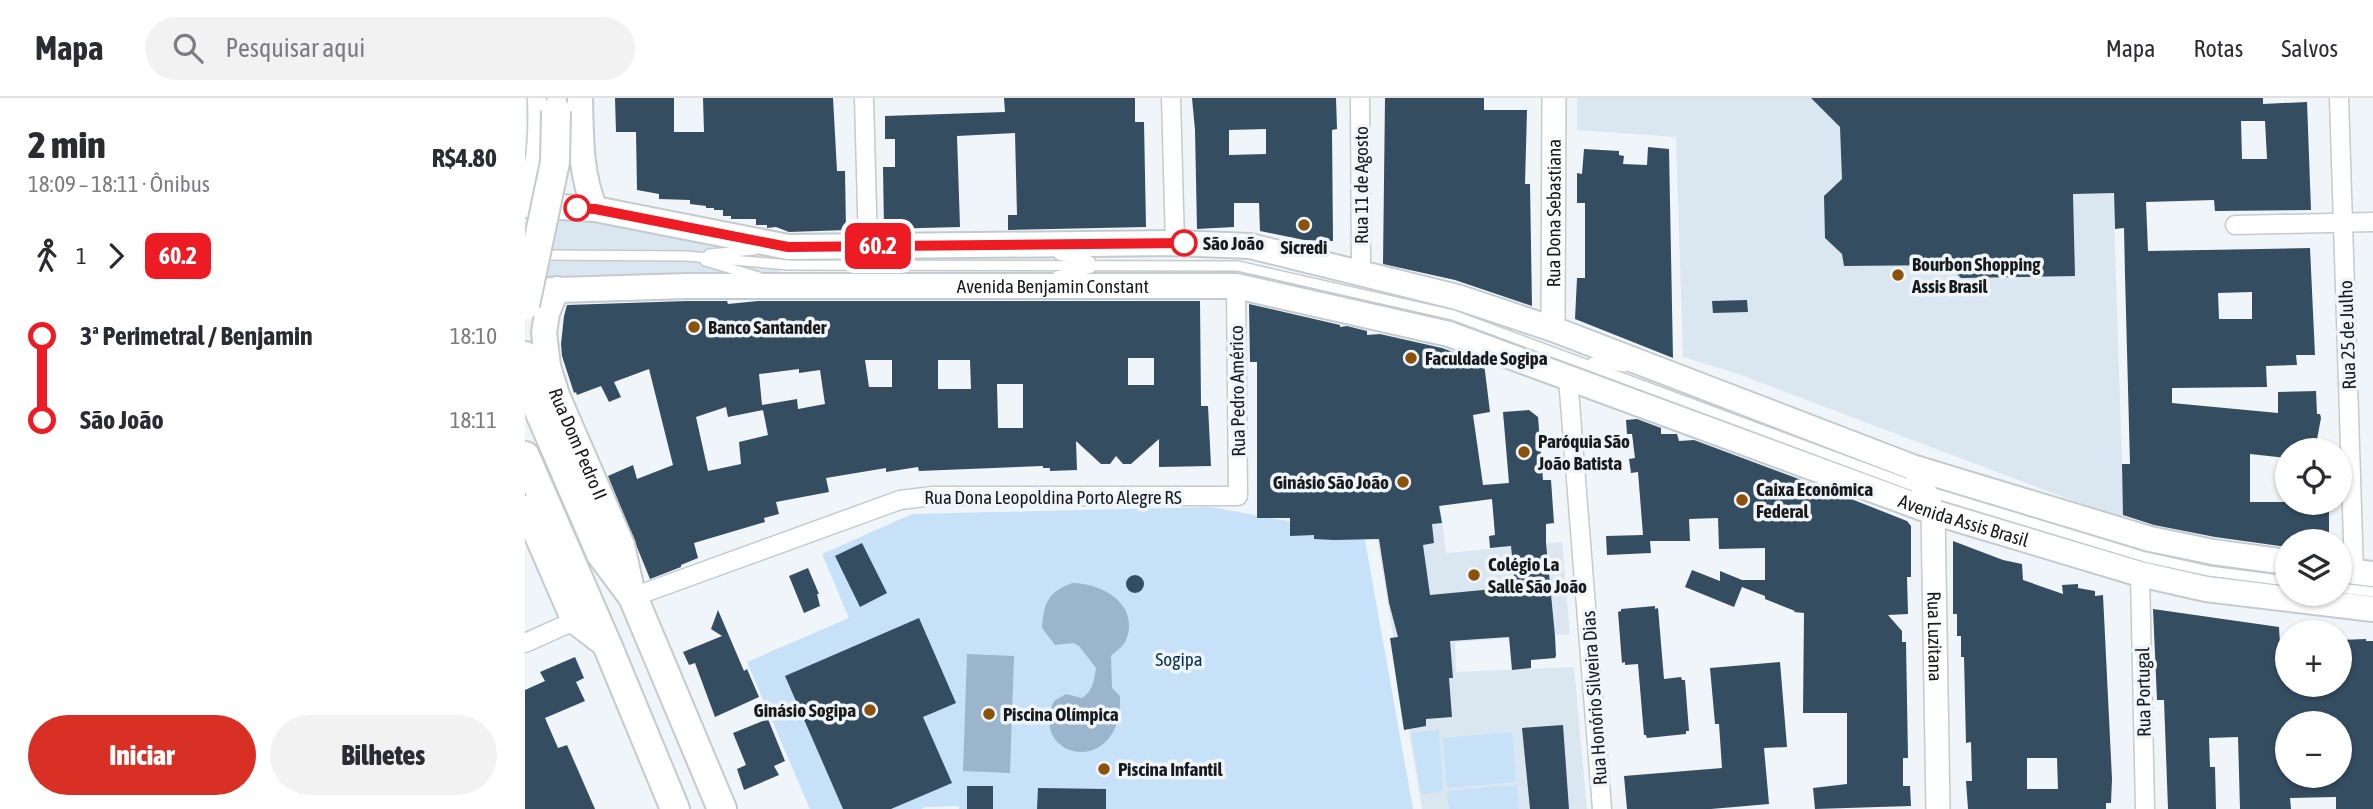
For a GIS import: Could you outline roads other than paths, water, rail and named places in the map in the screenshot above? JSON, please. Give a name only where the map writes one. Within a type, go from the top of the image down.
[{"type":"main road","points":[[525,305],[555,162],[557,98]]},
{"type":"main road","points":[[580,98],[582,163],[586,186],[595,209]]},
{"type":"main road","points":[[525,205],[595,209],[788,247],[1175,243],[1250,246],[1457,297],[1553,328]]},
{"type":"main road","name":"Avenida Benjamin Constant","points":[[525,291],[788,286],[1235,286],[1449,334],[1568,368]]},
{"type":"main road","name":"Rua Dom Pedro II","points":[[557,289],[547,313],[534,331],[557,395],[622,545],[633,597],[722,809]]},
{"type":"main road","name":"Avenida Assis Brasil","points":[[1553,328],[1677,377],[1924,490],[2140,574],[2206,589],[2373,609]]},
{"type":"main road","name":"Rua Dom Pedro II","points":[[525,356],[534,399],[601,554],[633,597]]},
{"type":"main road","name":"Avenida Assis Brasil","points":[[1568,368],[1643,405],[1924,490],[2213,552],[2275,560]]},
{"type":"main road","points":[[525,456],[675,809]]},
{"type":"main road","points":[[525,508],[574,621],[608,647]]},
{"type":"street","points":[[525,190],[530,182],[536,144],[537,98]]},
{"type":"street","points":[[864,98],[867,246]]},
{"type":"street","points":[[1171,98],[1175,243]]},
{"type":"street","name":"Rua 11 de Agosto","points":[[1360,98],[1361,273]]},
{"type":"street","name":"Rua Dona Sebastiana","points":[[1553,328],[1554,98]]},
{"type":"street","name":"Rua 25 de Julho","points":[[2339,98],[2351,529]]},
{"type":"street","points":[[2235,225],[2373,222]]},
{"type":"street","name":"Rua Pedro Américo","points":[[1235,286],[1238,496]]},
{"type":"street","name":"Rua Honório Silveira Dias","points":[[1568,368],[1602,809]]},
{"type":"street","name":"Rua Luzitana","points":[[1924,490],[1938,809]]},
{"type":"street","name":"Rua Dona Leopoldina Porto Alegre RS","points":[[633,597],[900,500],[933,496],[1238,496]]},
{"type":"street","name":"Rua Portugal","points":[[2140,574],[2145,809]]},
{"type":"street","points":[[525,643],[574,621]]},
{"type":"lane","points":[[1010,244],[1109,265]]},
{"type":"lane","points":[[686,256],[788,247]]},
{"type":"lane","points":[[525,255],[686,256],[789,265],[1238,266],[1453,315],[1568,368],[1924,490],[2145,557],[2209,571],[2275,579]]},
{"type":"lane","points":[[686,256],[788,286]]},
{"type":"lane","points":[[1011,286],[1109,265]]},
{"type":"lane","points":[[1568,368],[1677,377]]},
{"type":"lane","points":[[2150,539],[2209,571]]},
{"type":"lane","points":[[2140,574],[2209,571]]},
{"type":"lane","points":[[2352,576],[2373,592]]},
{"type":"place","name":"Sicredi","points":[[1304,225]]},
{"type":"place","name":"São João","points":[[1184,243]]},
{"type":"place","name":"Bourbon Shopping Assis Brasil","points":[[1898,275]]},
{"type":"place","name":"Banco Santander","points":[[694,327]]},
{"type":"place","name":"Faculdade Sogipa","points":[[1411,358]]},
{"type":"place","name":"Paróquia São João Batista","points":[[1524,452]]},
{"type":"place","name":"Ginásio São João","points":[[1403,482]]},
{"type":"place","name":"Caixa Econômica Federal","points":[[1742,500]]},
{"type":"place","name":"Colégio La Salle São João","points":[[1474,575]]},
{"type":"place","name":"Ginásio Sogipa","points":[[870,710]]},
{"type":"place","name":"Piscina Olímpica","points":[[989,714]]},
{"type":"place","name":"Piscina Infantil","points":[[1104,769]]},
{"type":"park label","name":"Sogipa","points":[[1179,659]]}]
